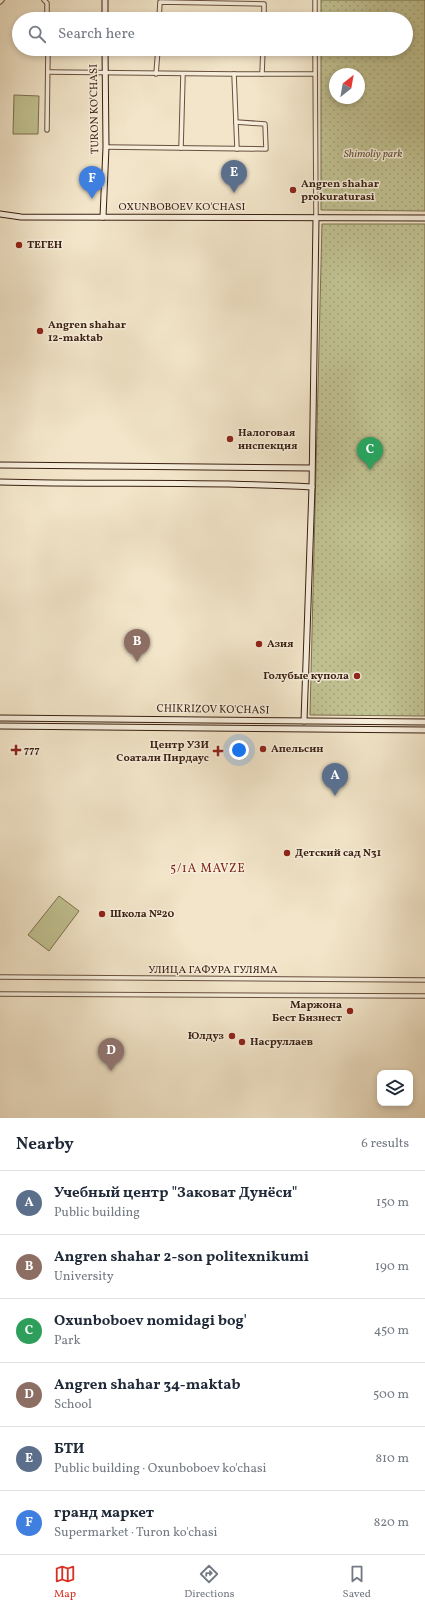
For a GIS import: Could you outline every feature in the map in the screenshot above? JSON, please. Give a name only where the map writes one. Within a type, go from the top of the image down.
[{"type":"main road","points":[[105,0],[105,12]]},
{"type":"main road","name":"TURON KO'CHASI","points":[[103,217],[106,147],[105,56]]},
{"type":"main road","name":"OXUNBOBOEV KO'CHASI","points":[[0,214],[21,217],[425,218]]},
{"type":"main road","points":[[304,721],[312,487],[316,218]]},
{"type":"main road","points":[[0,465],[312,468]]},
{"type":"main road","points":[[0,482],[74,484],[252,483],[312,487]]},
{"type":"main road","name":"CHIKRIZOV KO'CHASI","points":[[0,718],[425,722]]},
{"type":"main road","name":"CHIKRIZOV KO'CHASI","points":[[0,726],[425,730]]},
{"type":"street","points":[[44,0],[47,3],[47,12]]},
{"type":"street","points":[[315,0],[315,12]]},
{"type":"street","points":[[159,12],[160,2],[264,4],[264,12]]},
{"type":"street","points":[[48,56],[48,130]]},
{"type":"street","points":[[156,74],[157,56]]},
{"type":"street","points":[[262,74],[263,56]]},
{"type":"street","points":[[315,56],[316,218]]},
{"type":"street","points":[[49,72],[316,74]]},
{"type":"street","points":[[181,148],[183,74]]},
{"type":"street","points":[[234,74],[237,149]]},
{"type":"street","points":[[106,147],[266,149],[266,124],[236,122]]},
{"type":"street","name":"УЛИЦА ГАФУРА ГУЛЯМА","points":[[0,978],[425,980]]},
{"type":"street","points":[[0,994],[425,996]]},
{"type":"green space","name":"Shimoliy park","points":[[321,0],[425,0],[425,211],[321,210],[321,56],[413,56],[413,12],[321,12]]},
{"type":"green space","points":[[14,95],[39,96],[38,134],[13,134]]},
{"type":"green space","points":[[322,224],[425,224],[425,716],[310,715]]},
{"type":"green space","points":[[59,896],[79,911],[49,951],[28,935]]},
{"type":"place","name":"Angren shahar prokuraturasi","points":[[293,190]]},
{"type":"place","name":"БТИ","points":[[234,193]]},
{"type":"place","name":"гранд маркет","points":[[92,199]]},
{"type":"place","name":"ТЕГЕН","points":[[19,245]]},
{"type":"place","name":"Angren shahar 12-maktab","points":[[40,331]]},
{"type":"place","name":"Налоговая инспекция","points":[[230,439]]},
{"type":"place","name":"Oxunboboev nomidagi bog'","points":[[370,470]]},
{"type":"place","name":"Азия","points":[[259,644]]},
{"type":"place","name":"Angren shahar 2-son politexnikumi","points":[[137,662]]},
{"type":"place","name":"Голубые купола","points":[[357,676]]},
{"type":"place","name":"Апельсин","points":[[263,749]]},
{"type":"place","name":"777","points":[[16,750]]},
{"type":"place","name":"Центр УЗИ Соатали Пирдаус","points":[[218,751]]},
{"type":"place","name":"Учебный центр \"Заковат Дунёси\"","points":[[335,796]]},
{"type":"place","name":"Детский сад N31","points":[[287,853]]},
{"type":"place","name":"Школа №20","points":[[102,914]]},
{"type":"place","name":"Маржона Бест Бизнест","points":[[350,1011]]},
{"type":"place","name":"Юлдуз","points":[[232,1036]]},
{"type":"place","name":"Насруллаев","points":[[242,1042]]},
{"type":"place","name":"Angren shahar 34-maktab","points":[[111,1071]]},
{"type":"district","name":"5/1A MAVZE","points":[[208,869]]}]
